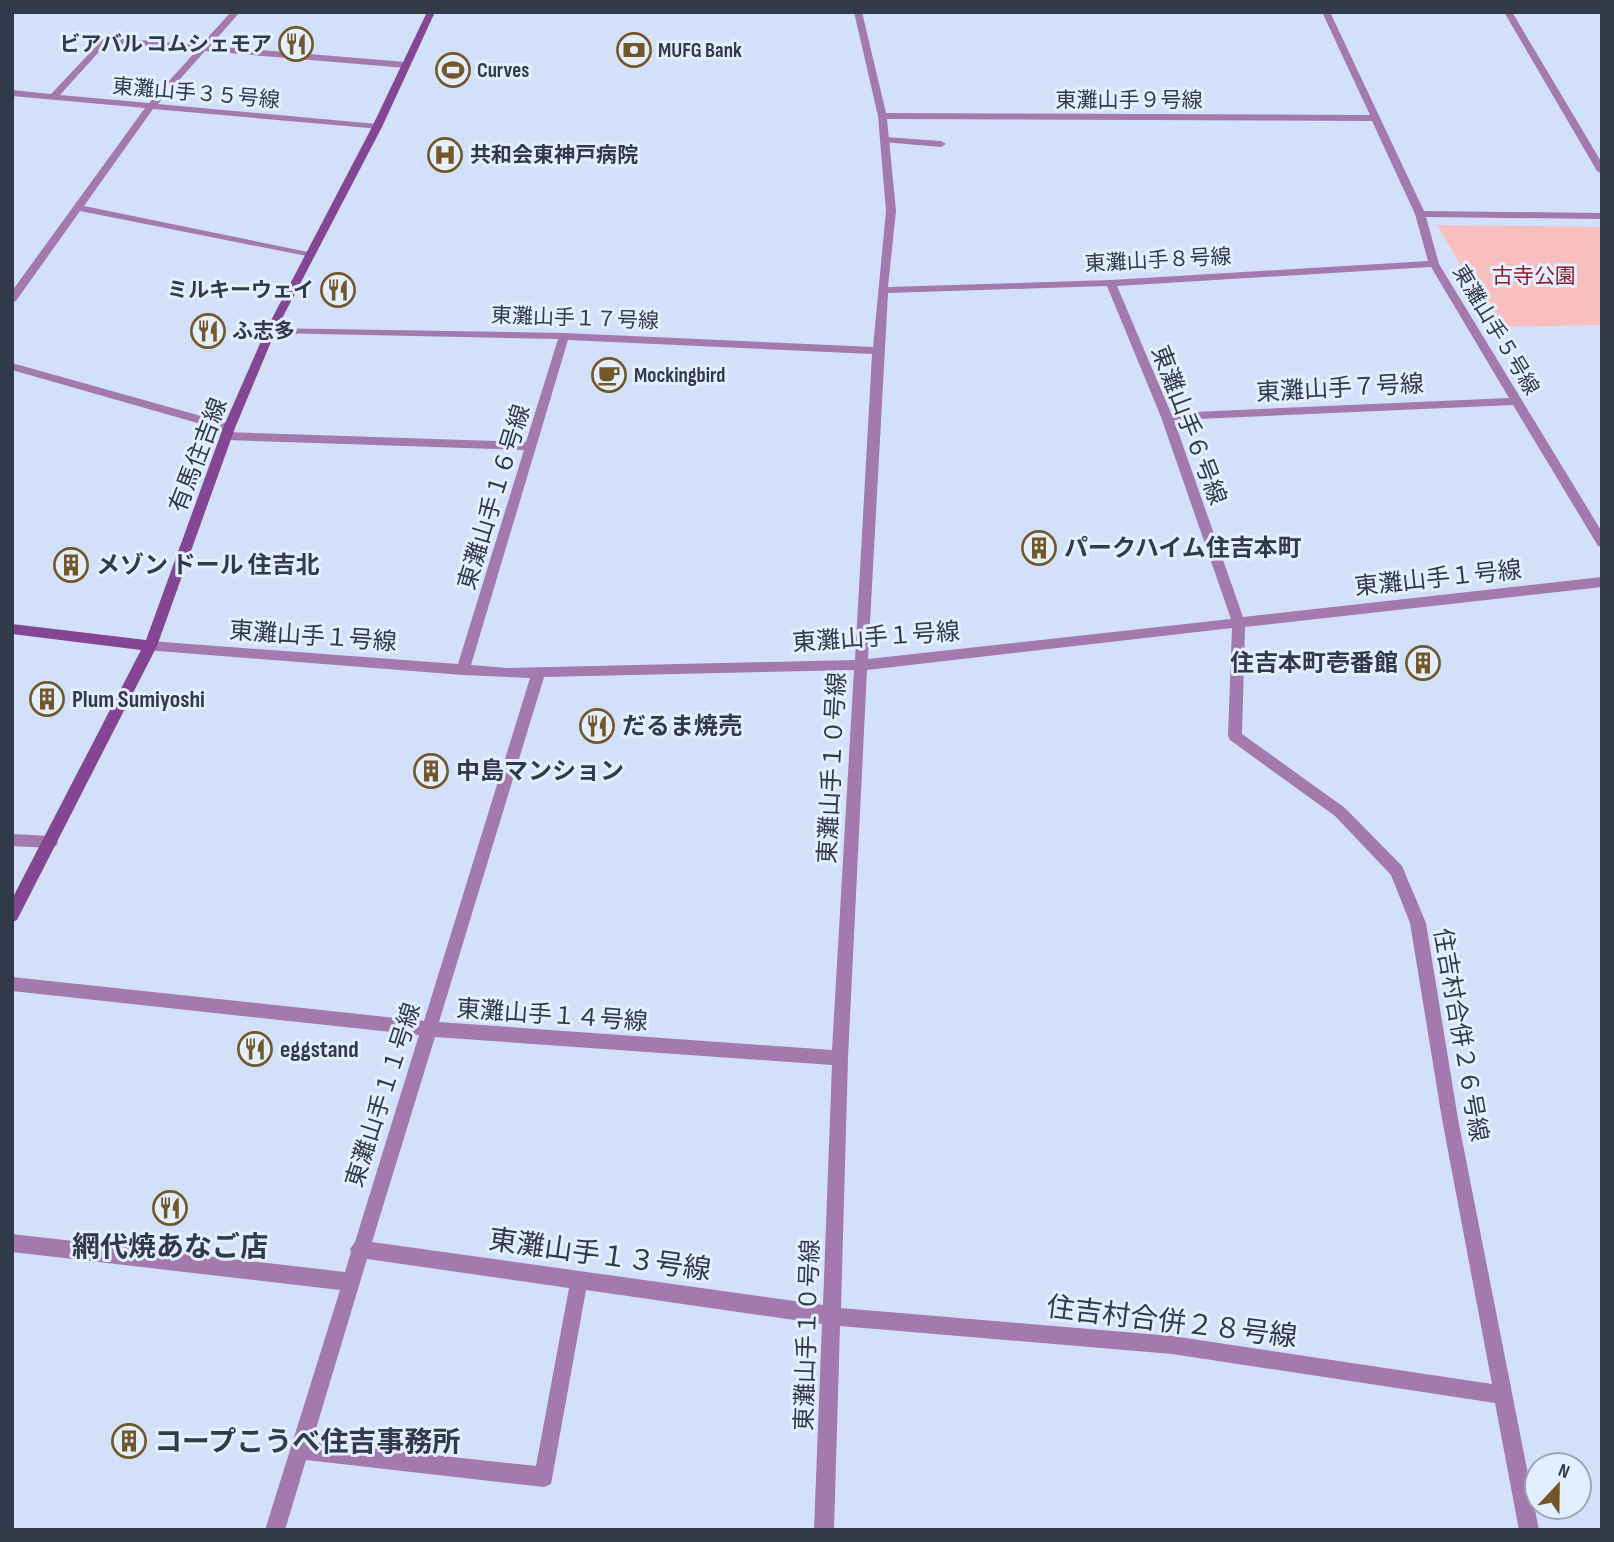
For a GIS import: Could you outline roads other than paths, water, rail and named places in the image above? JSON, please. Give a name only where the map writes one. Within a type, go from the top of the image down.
[{"type":"street","points":[[12,299],[151,106],[236,12]]},
{"type":"street","name":"有馬住吉線","points":[[12,915],[150,646],[227,432],[271,330],[377,127],[431,12]]},
{"type":"street","name":"東灘山手１０号線","points":[[824,1530],[833,1316],[839,1058],[878,351],[891,211],[882,116],[858,12]]},
{"type":"street","name":"東灘山手５号線","points":[[1326,12],[1420,214],[1434,264],[1602,543]]},
{"type":"street","points":[[1508,12],[1602,171]]},
{"type":"street","points":[[54,96],[105,40],[406,65]]},
{"type":"street","name":"東灘山手３５号線","points":[[12,93],[377,127]]},
{"type":"street","name":"東灘山手９号線","points":[[882,116],[1376,118]]},
{"type":"street","points":[[885,140],[941,144]]},
{"type":"street","points":[[78,208],[309,255]]},
{"type":"street","points":[[1420,214],[1602,216]]},
{"type":"street","name":"東灘山手８号線","points":[[883,290],[1111,283],[1434,264]]},
{"type":"street","name":"東灘山手６号線","points":[[1111,283],[1167,417],[1239,623]]},
{"type":"street","name":"東灘山手１７号線","points":[[271,330],[564,336],[878,351]]},
{"type":"street","name":"東灘山手１６号線","points":[[463,670],[564,336]]},
{"type":"street","points":[[12,366],[227,432],[532,446]]},
{"type":"street","name":"東灘山手７号線","points":[[1167,417],[1516,401]]},
{"type":"street","name":"東灘山手１号線","points":[[150,646],[538,674],[862,665],[1602,582]]},
{"type":"street","name":"住吉村合併２６号線","points":[[1239,623],[1235,736],[1340,812],[1397,871],[1418,923],[1450,1119],[1529,1530]]},
{"type":"street","points":[[12,629],[150,646]]},
{"type":"street","name":"東灘山手１１号線","points":[[275,1530],[359,1249],[431,1029],[538,674]]},
{"type":"street","points":[[12,840],[51,842]]},
{"type":"street","name":"東灘山手１４号線","points":[[12,984],[431,1029],[839,1058]]},
{"type":"street","points":[[12,1242],[350,1282]]},
{"type":"street","name":"東灘山手１３号線","points":[[359,1249],[833,1316]]},
{"type":"street","points":[[299,1450],[544,1477],[579,1279]]},
{"type":"street","name":"住吉村合併２８号線","points":[[833,1316],[1172,1345],[1503,1395]]},
{"type":"place","name":"ビアバル コムシェモア","points":[[296,44]]},
{"type":"place","name":"MUFG Bank","points":[[634,50]]},
{"type":"place","name":"Curves","points":[[453,70]]},
{"type":"place","name":"共和会東神戸病院","points":[[445,155]]},
{"type":"place","name":"ミルキーウェイ","points":[[338,290]]},
{"type":"place","name":"ふ志多","points":[[208,331]]},
{"type":"place","name":"Mockingbird","points":[[609,375]]},
{"type":"place","name":"パークハイム住吉本町","points":[[1039,548]]},
{"type":"place","name":"メゾン ドール 住吉北","points":[[71,565]]},
{"type":"place","name":"住吉本町壱番館","points":[[1423,663]]},
{"type":"place","name":"Plum Sumiyoshi","points":[[47,699]]},
{"type":"place","name":"だるま焼売","points":[[597,726]]},
{"type":"place","name":"中島マンション","points":[[431,771]]},
{"type":"place","name":"eggstand","points":[[255,1049]]},
{"type":"place","name":"網代焼あなご店","points":[[170,1208]]},
{"type":"place","name":"コープこうべ住吉事務所","points":[[129,1441]]},
{"type":"park label","name":"古寺公園","points":[[1534,276]]}]
